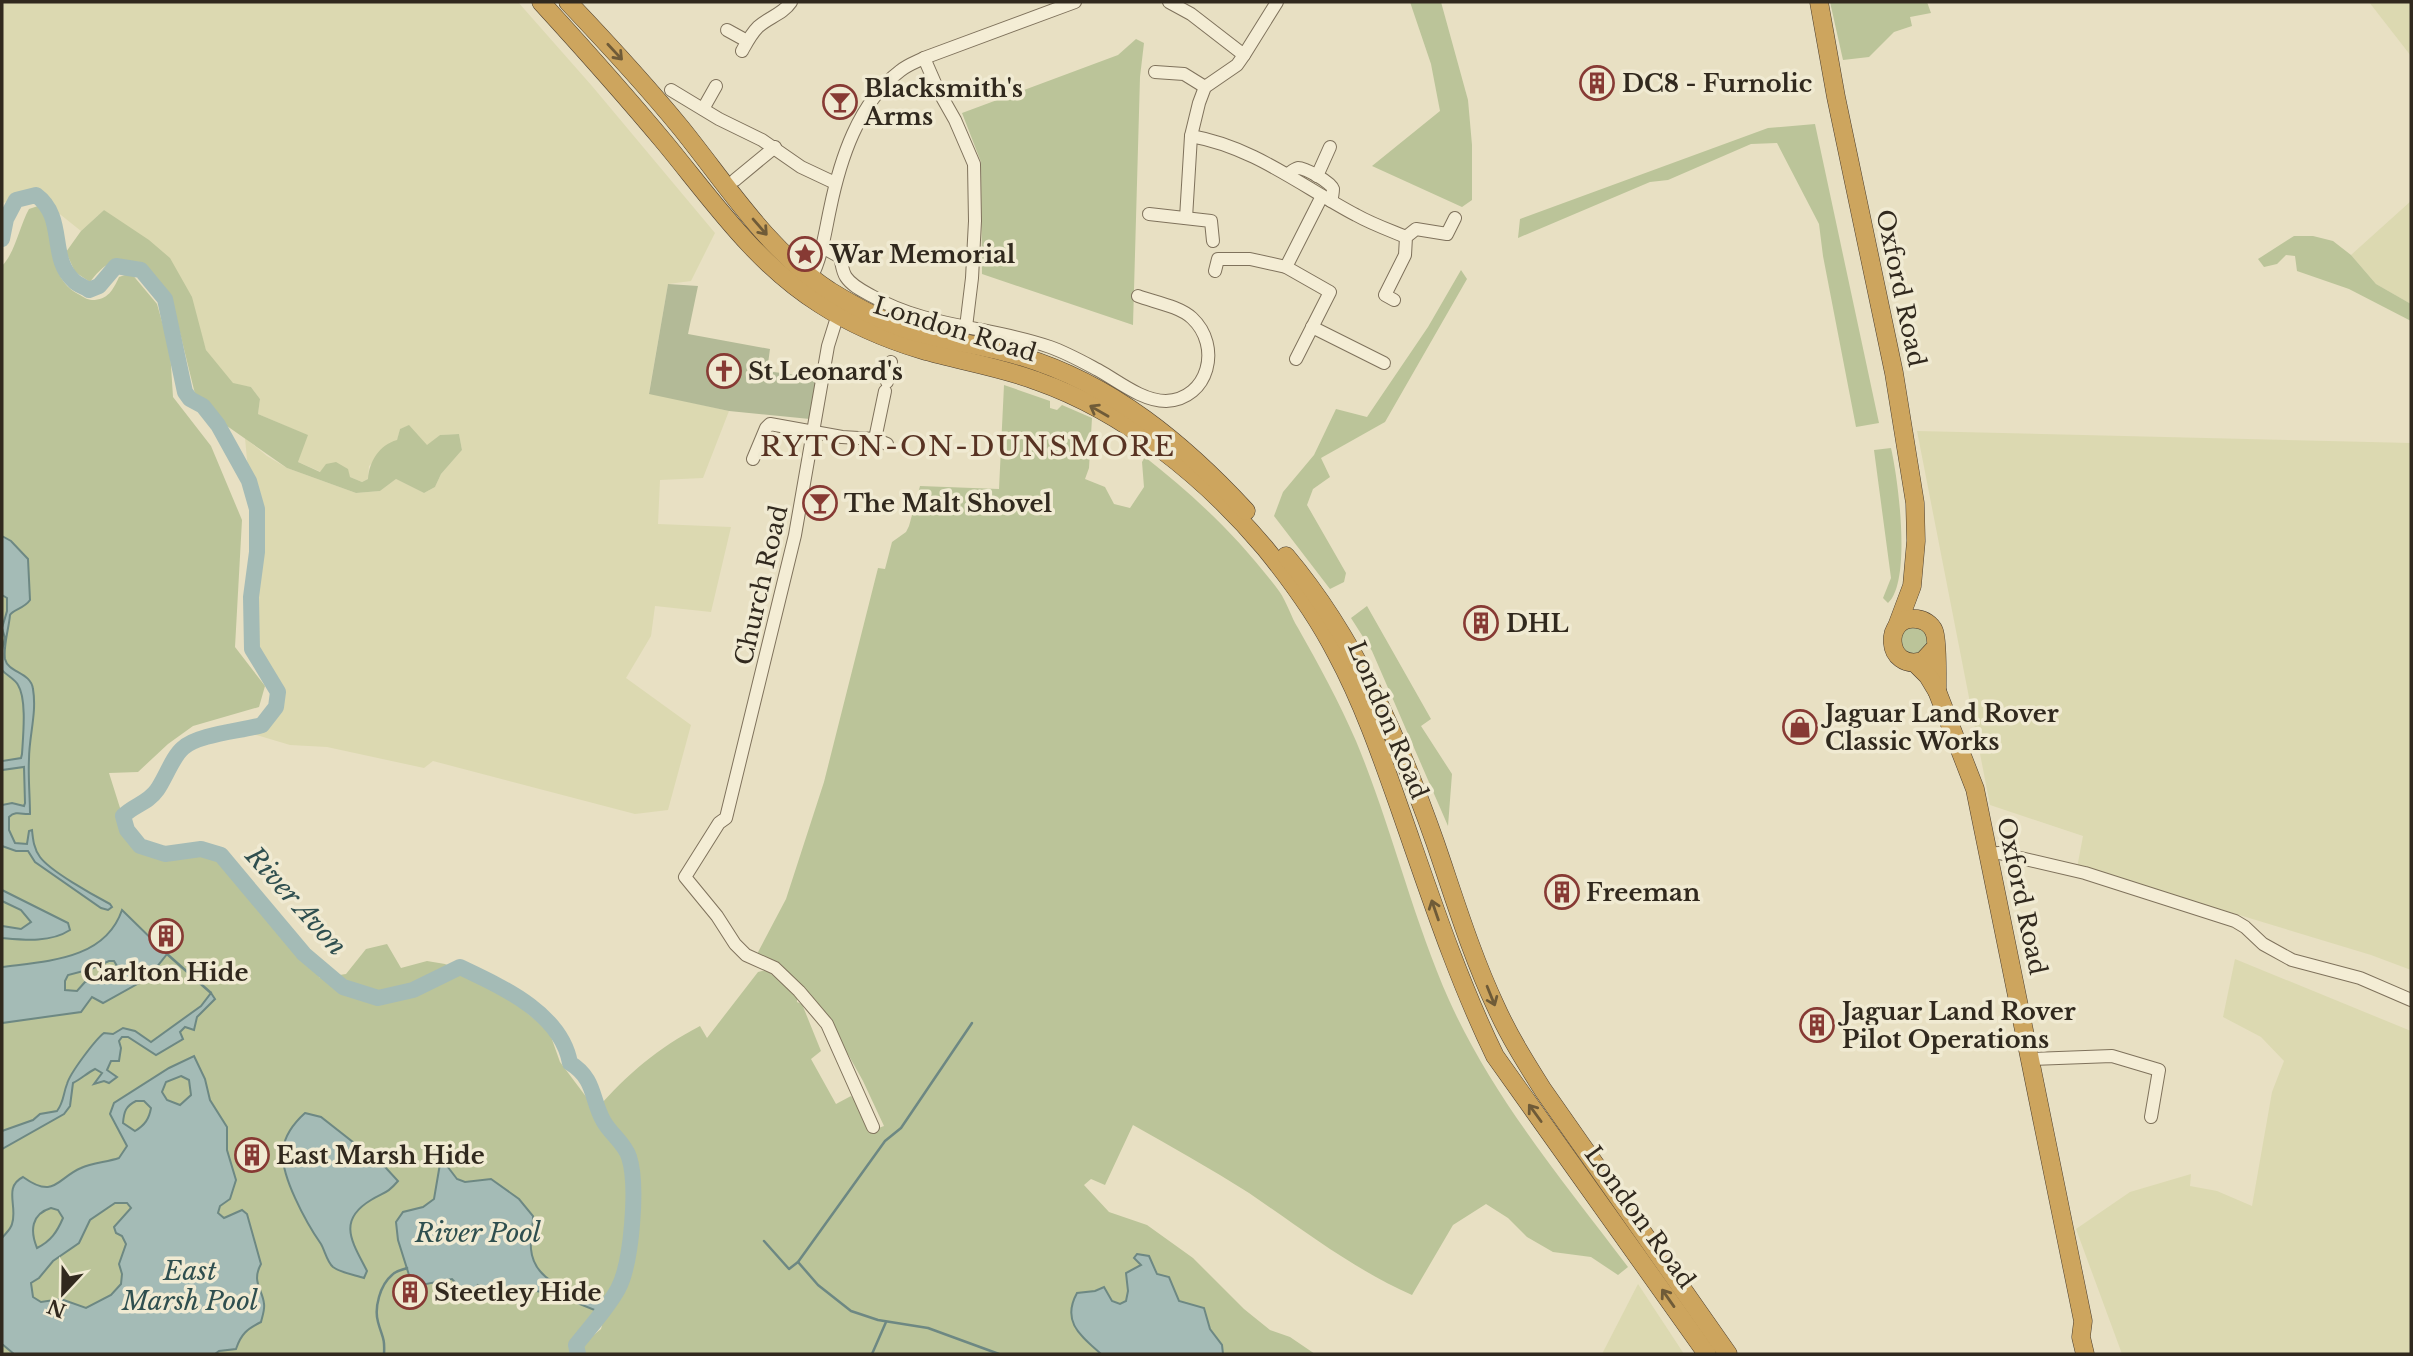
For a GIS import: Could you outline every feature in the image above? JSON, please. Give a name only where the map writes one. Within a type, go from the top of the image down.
[{"type":"highway","name":"London Road","points":[[541,2],[664,142],[716,207],[768,263],[808,296],[838,314],[893,340],[1019,375],[1075,397],[1147,440],[1179,465],[1234,514],[1263,546],[1316,620],[1336,652],[1355,692],[1377,743],[1455,965],[1472,1009],[1495,1056],[1707,1354]]},
{"type":"highway","name":"London Road","points":[[568,2],[655,97],[734,198],[780,251],[811,278],[899,326],[1024,357],[1085,383],[1158,428],[1189,454],[1280,549],[1301,574],[1340,632],[1396,738],[1478,962],[1496,1007],[1518,1049],[1543,1090],[1728,1354]]},
{"type":"highway","name":"Oxford Road","points":[[1819,2],[1836,97],[1894,373],[1913,490],[1916,541],[1912,586],[1897,626]]},
{"type":"highway","name":"Oxford Road","points":[[1912,586],[1919,609],[1927,623]]},
{"type":"highway","points":[[1909,619],[1919,619],[1927,623],[1935,634],[1935,648],[1927,658],[1915,663],[1902,659],[1894,649],[1892,639],[1897,626],[1909,619]]},
{"type":"highway","name":"Oxford Road","points":[[1935,648],[1937,691]]},
{"type":"highway","name":"Oxford Road","points":[[1915,663],[1928,676],[1937,691],[1975,789],[2032,1059],[2083,1321],[2081,1337],[2084,1354]]},
{"type":"highway","name":"Oxford Road","points":[[2083,1321],[2098,1354]]},
{"type":"street","points":[[727,30],[745,46],[759,26],[786,9],[791,2]]},
{"type":"street","points":[[811,278],[822,247],[843,156],[867,110],[900,70],[924,58],[1075,2]]},
{"type":"street","points":[[1169,2],[1191,14],[1244,55]]},
{"type":"street","points":[[1186,218],[1191,136],[1195,114],[1205,87],[1237,65],[1277,2]]},
{"type":"street","points":[[924,58],[974,164],[973,256],[966,327]]},
{"type":"street","points":[[1155,72],[1184,74],[1205,87]]},
{"type":"street","points":[[703,109],[716,86]]},
{"type":"street","points":[[671,90],[775,148],[801,167],[835,183]]},
{"type":"street","points":[[1191,136],[1213,139],[1253,155],[1359,217],[1406,237]]},
{"type":"street","points":[[1317,176],[1331,147]]},
{"type":"street","points":[[735,180],[775,148]]},
{"type":"street","points":[[1286,267],[1333,190],[1331,185],[1300,168],[1288,174]]},
{"type":"street","points":[[1149,214],[1211,221],[1213,241]]},
{"type":"street","points":[[1389,298],[1405,255],[1406,237],[1416,229],[1447,234],[1455,218]]},
{"type":"street","points":[[822,247],[840,257],[844,272],[853,284],[913,316],[1051,348],[1097,369],[1151,399],[1165,401],[1185,395],[1194,389],[1206,368],[1210,353],[1207,338],[1188,314],[1138,296]]},
{"type":"street","points":[[1214,271],[1218,259],[1250,259],[1286,267],[1330,292],[1296,359]]},
{"type":"street","points":[[829,290],[838,314]]},
{"type":"street","name":"Church Road","points":[[838,314],[828,345],[795,535],[726,818],[719,823],[685,877],[717,916],[735,944],[746,955],[775,968],[827,1024],[873,1127]]},
{"type":"street","points":[[1312,327],[1384,363]]},
{"type":"street","points":[[753,459],[770,424],[881,441],[891,362]]},
{"type":"street","points":[[1988,853],[1999,853],[2085,873],[2235,921],[2263,944],[2292,960],[2360,978],[2411,1000]]},
{"type":"street","points":[[2032,1059],[2112,1056],[2159,1070],[2151,1117]]},
{"type":"shaded area","points":[[2,2],[518,2],[715,233],[691,281],[668,284],[649,393],[729,411],[703,478],[660,480],[658,524],[731,527],[711,612],[655,606],[651,636],[626,678],[691,725],[668,810],[635,814],[433,761],[424,768],[327,747],[290,745],[253,734],[246,729],[262,725],[276,707],[278,692],[252,649],[251,597],[257,552],[257,509],[249,481],[245,438],[287,468],[356,493],[380,491],[396,479],[424,493],[435,487],[441,474],[462,450],[459,434],[440,435],[427,446],[409,426],[400,429],[397,441],[369,466],[368,479],[362,482],[321,472],[298,462],[307,435],[258,414],[260,399],[251,387],[233,384],[220,370],[206,350],[199,327],[104,210],[81,231],[36,195],[2,203]]},
{"type":"shaded area","points":[[2369,2],[2411,2],[2411,56]]},
{"type":"shaded area","points":[[2411,201],[2411,304],[2376,284],[2351,255]]},
{"type":"shaded area","points":[[1917,431],[2411,443],[2411,970],[2371,955],[2077,868],[2083,836],[1990,805]]},
{"type":"shaded area","points":[[2235,959],[2411,1031],[2411,1354],[2122,1354],[2076,1229],[2130,1192],[2191,1174],[2190,1186],[2217,1191],[2252,1206],[2272,1092],[2284,1061],[2261,1037],[2223,1017]]},
{"type":"shaded area","points":[[1638,1284],[1684,1354],[1602,1354]]},
{"type":"green space","points":[[1410,2],[1441,2],[1468,100],[1472,145],[1472,200],[1462,207],[1372,166],[1440,111],[1431,64]]},
{"type":"green space","points":[[1830,2],[1927,2],[1931,13],[1910,17],[1912,26],[1894,32],[1869,57],[1843,60]]},
{"type":"green space","points":[[1136,39],[1144,43],[1140,77],[1133,325],[982,274],[981,162],[962,113],[1118,55]]},
{"type":"green space","points":[[1815,124],[1879,423],[1856,427],[1819,224],[1777,143],[1751,144],[1668,180],[1650,182],[1518,238],[1520,219],[1768,128]]},
{"type":"green space","points":[[41,205],[56,266],[68,286],[78,294],[86,299],[98,300],[109,293],[119,277],[131,273],[157,304],[170,350],[173,397],[211,446],[242,520],[235,647],[265,686],[259,707],[193,726],[168,744],[138,772],[109,773],[127,830],[140,846],[165,854],[201,849],[221,855],[302,951],[320,978],[346,974],[366,949],[387,944],[401,968],[427,961],[445,964],[498,989],[549,1031],[560,1062],[596,1110],[631,1073],[670,1043],[700,1026],[707,1038],[758,972],[766,970],[797,994],[797,1002],[802,1004],[821,1051],[811,1059],[836,1104],[851,1096],[876,1129],[884,1126],[830,1022],[756,956],[786,899],[824,782],[878,568],[885,569],[892,542],[906,532],[920,486],[999,489],[1004,385],[1050,401],[1050,408],[1057,410],[1062,405],[1092,418],[1089,468],[1085,479],[1105,487],[1114,504],[1130,508],[1144,487],[1142,462],[1145,457],[1216,520],[1249,554],[1279,591],[1356,741],[1436,968],[1467,1036],[1531,1138],[1628,1267],[1618,1275],[1591,1257],[1553,1252],[1527,1237],[1508,1218],[1486,1204],[1453,1225],[1412,1295],[1348,1261],[1249,1193],[1133,1125],[1105,1185],[1091,1179],[1084,1185],[1109,1212],[1147,1225],[1193,1258],[1244,1309],[1270,1330],[1290,1337],[1315,1354],[1223,1354],[1222,1345],[1210,1329],[1204,1308],[1179,1301],[1169,1277],[1158,1274],[1149,1256],[1137,1254],[1141,1265],[1126,1273],[1126,1301],[1120,1304],[1112,1301],[1104,1287],[1095,1291],[1082,1337],[1101,1354],[2,1354],[2,266],[11,253],[29,209]],"holes":[[[599,1300],[608,1303],[601,1329],[578,1348],[577,1344]]]},
{"type":"green space","points":[[104,210],[149,240],[170,258],[192,297],[206,350],[233,383],[251,387],[260,399],[258,414],[308,435],[298,462],[320,472],[326,464],[336,462],[348,469],[350,477],[362,482],[368,479],[370,466],[376,455],[397,440],[400,429],[409,425],[427,445],[440,435],[459,434],[462,450],[441,474],[435,487],[424,493],[396,479],[380,491],[356,493],[287,468],[227,426],[208,404],[196,398],[171,296],[140,262],[123,261],[106,265],[90,282],[75,272],[66,252],[81,231]]},
{"type":"green space","points":[[2294,236],[2313,236],[2333,241],[2351,255],[2376,284],[2411,304],[2411,321],[2349,289],[2297,271],[2295,256],[2286,255],[2277,264],[2264,267],[2258,259]]},
{"type":"green space","points":[[1461,270],[1467,279],[1385,422],[1321,458],[1330,477],[1313,489],[1307,505],[1346,573],[1344,582],[1330,589],[1274,516],[1283,492],[1314,455],[1336,409],[1367,417],[1428,327]]},
{"type":"green space","points":[[668,284],[698,286],[688,334],[770,349],[767,371],[816,378],[810,419],[729,411],[649,394]]},
{"type":"green space","points":[[1891,448],[1897,482],[1901,552],[1900,574],[1888,603],[1883,598],[1891,578],[1874,450]]},
{"type":"green space","points":[[1367,606],[1431,719],[1421,726],[1452,774],[1448,826],[1372,651],[1351,618]]},
{"type":"green space","points":[[1904,626],[1924,628],[1929,642],[1920,654],[1905,654],[1898,635]]},
{"type":"water","points":[[2,536],[11,541],[28,559],[30,600],[10,615],[5,659],[10,667],[31,683],[34,698],[29,750],[30,814],[17,813],[9,817],[9,830],[15,843],[27,844],[29,831],[32,830],[36,851],[45,863],[110,904],[112,907],[108,910],[101,908],[35,862],[28,851],[16,851],[2,846],[2,805],[12,803],[24,806],[25,803],[24,767],[2,770],[2,761],[21,758],[24,718],[21,691],[15,681],[2,670],[5,638],[2,628],[7,611],[7,598],[2,595]]},
{"type":"water","points":[[2,890],[68,923],[70,930],[45,939],[2,938],[2,926],[21,929],[31,922],[21,910],[2,901]]},
{"type":"water","points":[[122,910],[167,954],[148,978],[103,1003],[92,997],[81,1012],[2,1023],[2,967],[72,955],[102,939],[114,927]],"holes":[[[114,961],[117,966],[98,979],[85,982],[77,991],[65,990],[68,975]]]},
{"type":"water","points":[[211,993],[215,999],[197,1017],[194,1030],[185,1027],[180,1032],[183,1039],[156,1055],[128,1037],[122,1037],[119,1041],[119,1061],[111,1061],[107,1070],[117,1077],[109,1083],[104,1081],[94,1084],[102,1073],[95,1069],[89,1072],[73,1083],[70,1106],[64,1114],[2,1149],[2,1131],[33,1120],[40,1114],[57,1111],[73,1072],[104,1033],[113,1034],[123,1028],[135,1031],[151,1042],[201,1006]]},
{"type":"water","name":"East Marsh Pool","points":[[194,1056],[205,1079],[210,1100],[227,1127],[227,1150],[236,1180],[230,1199],[220,1206],[218,1213],[224,1218],[242,1210],[247,1214],[261,1264],[257,1281],[264,1306],[261,1322],[245,1333],[236,1349],[215,1354],[14,1354],[2,1344],[2,1238],[12,1224],[14,1186],[23,1177],[34,1184],[49,1187],[81,1168],[119,1158],[127,1146],[110,1114],[114,1103],[169,1068]],"holes":[[[181,1076],[189,1080],[191,1095],[180,1105],[167,1100],[162,1092],[166,1082]],[[136,1101],[144,1101],[151,1108],[146,1121],[135,1131],[123,1123],[126,1109]],[[115,1203],[127,1203],[131,1208],[114,1227],[126,1244],[119,1264],[121,1284],[111,1295],[86,1308],[61,1299],[41,1302],[33,1297],[31,1283],[39,1278],[53,1261],[79,1243],[90,1220]],[[51,1208],[58,1210],[63,1218],[53,1236],[37,1248],[33,1229],[39,1214]]]},
{"type":"water","points":[[305,1113],[321,1117],[386,1168],[398,1181],[388,1191],[360,1208],[351,1224],[353,1242],[367,1271],[364,1278],[340,1271],[331,1265],[302,1212],[285,1172],[284,1144],[291,1129]]},
{"type":"water","name":"River Pool","points":[[441,1158],[457,1179],[465,1182],[491,1179],[519,1199],[533,1216],[531,1249],[540,1272],[560,1286],[608,1303],[602,1313],[555,1294],[517,1288],[498,1293],[478,1285],[467,1295],[452,1279],[421,1285],[409,1275],[398,1240],[396,1222],[403,1212],[423,1207],[434,1199]]},
{"type":"water","points":[[1137,1254],[1149,1256],[1157,1274],[1169,1277],[1179,1301],[1204,1308],[1210,1329],[1222,1345],[1223,1354],[1101,1354],[1080,1334],[1072,1320],[1071,1312],[1077,1293],[1104,1287],[1112,1301],[1120,1304],[1126,1301],[1126,1273],[1141,1265],[1134,1258]]},
{"type":"waterway","name":"River Avon","points":[[2,239],[6,219],[16,200],[36,195],[51,215],[61,261],[66,272],[76,282],[89,290],[99,286],[116,266],[141,270],[165,299],[185,392],[190,399],[203,406],[218,425],[249,481],[257,509],[257,552],[251,597],[252,649],[278,692],[276,707],[262,725],[209,736],[183,748],[153,794],[123,816],[127,830],[140,846],[165,854],[201,849],[221,855],[304,954],[343,987],[378,998],[413,990],[460,967],[511,993],[542,1016],[555,1030],[570,1063],[589,1083],[600,1114],[627,1152],[632,1169],[632,1223],[623,1277],[609,1304],[576,1345],[578,1354]]},
{"type":"waterway","points":[[167,954],[211,993]]},
{"type":"waterway","points":[[798,1262],[885,1141],[901,1128],[972,1023]]},
{"type":"waterway","points":[[764,1241],[789,1269],[798,1262],[818,1285],[851,1311],[878,1320],[928,1328],[999,1354]]},
{"type":"waterway","points":[[384,1354],[384,1340],[377,1316],[379,1297],[388,1279],[395,1272],[407,1268]]},
{"type":"waterway","points":[[872,1354],[886,1322]]},
{"type":"place","name":"DC8 - Furnolic","points":[[1597,83]]},
{"type":"place","name":"Blacksmith's Arms","points":[[840,102]]},
{"type":"place","name":"War Memorial","points":[[805,254]]},
{"type":"place","name":"St Leonard's","points":[[724,371]]},
{"type":"place","name":"The Malt Shovel","points":[[820,503]]},
{"type":"place","name":"DHL","points":[[1481,623]]},
{"type":"place","name":"Jaguar Land Rover Classic Works","points":[[1800,727]]},
{"type":"place","name":"Freeman","points":[[1562,892]]},
{"type":"place","name":"Carlton Hide","points":[[166,936]]},
{"type":"place","name":"Jaguar Land Rover Pilot Operations","points":[[1817,1025]]},
{"type":"place","name":"East Marsh Hide","points":[[252,1155]]},
{"type":"place","name":"Steetley Hide","points":[[410,1292]]},
{"type":"district","name":"RYTON-ON-DUNSMORE","points":[[968,446]]}]
